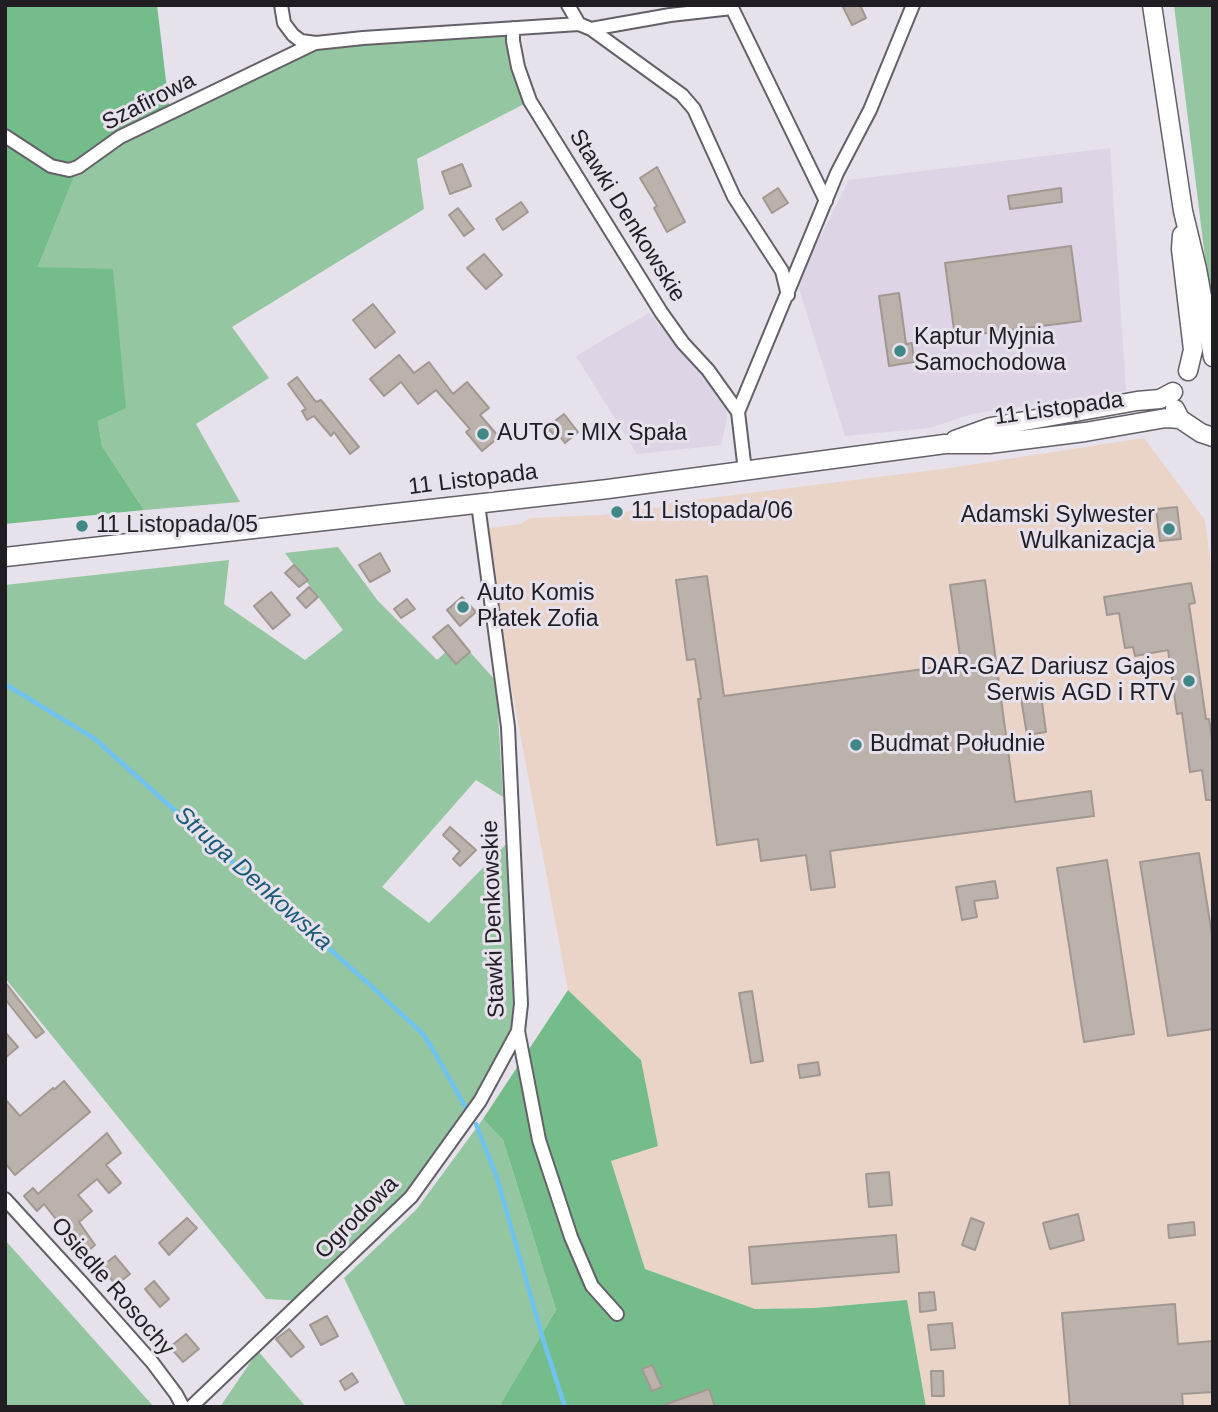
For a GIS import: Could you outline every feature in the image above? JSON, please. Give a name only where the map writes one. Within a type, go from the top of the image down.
[{"type":"street","points":[[281,5],[284,23],[293,35],[302,41],[316,43],[513,27],[585,26],[732,8],[826,201]]},
{"type":"street","points":[[569,5],[585,26],[682,95],[694,109],[734,197],[782,271],[788,295]]},
{"type":"street","name":"Stawki Denkowskie","points":[[738,412],[837,173],[870,110],[913,5]]},
{"type":"street","points":[[1152,5],[1183,211],[1213,357]]},
{"type":"street","name":"Stawki Denkowskie","points":[[513,27],[518,67],[530,100],[661,312],[738,412],[745,471]]},
{"type":"street","name":"Szafirowa","points":[[5,136],[51,166],[69,170],[84,164],[120,137],[316,43]]},
{"type":"street","points":[[1183,211],[1181,249],[1192,350],[1188,371],[1175,385],[1174,404],[1180,419],[1201,433],[1213,436]]},
{"type":"street","points":[[1188,371],[1213,369]]},
{"type":"street","name":"11 Listopada","points":[[945,444],[990,427],[1160,399],[1173,392]]},
{"type":"street","name":"11 Listopada","points":[[5,557],[478,504],[945,444],[989,444],[1166,418],[1180,419]]},
{"type":"street","name":"Stawki Denkowskie","points":[[478,504],[508,727],[521,1004],[518,1031],[539,1140],[570,1237],[592,1286],[617,1314]]},
{"type":"street","name":"Ogrodowa","points":[[191,1407],[411,1197],[480,1101],[518,1031]]},
{"type":"street","name":"Osiedle Rosochy","points":[[5,1199],[152,1362],[183,1407]]},
{"type":"shaded area","points":[[1110,148],[1126,391],[972,414],[930,428],[845,436],[797,282],[849,180]]},
{"type":"shaded area","points":[[649,313],[703,376],[726,408],[727,419],[721,445],[637,454],[576,356]]},
{"type":"shaded area","points":[[1144,438],[1205,520],[1213,581],[1213,1407],[926,1407],[907,1300],[815,1308],[755,1309],[645,1269],[611,1161],[641,1060],[568,990],[482,529],[521,524],[530,518],[602,515],[646,506],[657,508],[670,503],[950,468]]},
{"type":"green space","points":[[5,5],[157,5],[170,114],[78,167],[38,267],[113,269],[126,408],[98,421],[102,446],[144,510],[5,524]]},
{"type":"green space","points":[[1174,5],[1213,5],[1213,323]]},
{"type":"green space","points":[[513,28],[530,101],[417,159],[424,209],[232,327],[269,378],[196,424],[240,502],[144,510],[102,446],[98,421],[126,407],[38,267],[78,167],[120,137],[316,43]]},
{"type":"green space","points":[[338,547],[378,601],[437,660],[459,640],[496,681],[503,797],[476,780],[382,887],[429,923],[512,838],[518,1031],[480,1101],[411,1197],[303,1301],[266,1299],[5,978],[5,585],[229,560],[224,604],[305,660],[343,630],[285,553]]},
{"type":"green space","points":[[568,990],[641,1060],[658,1146],[611,1161],[645,1269],[755,1309],[815,1308],[907,1300],[926,1407],[502,1407],[501,1403],[556,1310],[503,1140],[483,1119]]},
{"type":"green space","points":[[483,1119],[503,1140],[556,1310],[501,1403],[502,1407],[406,1407],[344,1278],[416,1210]]},
{"type":"green space","points":[[5,1240],[154,1407],[5,1407]]},
{"type":"green space","points":[[258,1351],[306,1407],[220,1407]]},
{"type":"building","points":[[842,5],[860,5],[866,18],[852,25]]},
{"type":"building","points":[[462,164],[471,186],[450,194],[442,172]]},
{"type":"building","points":[[657,167],[685,222],[667,232],[654,208],[657,206],[640,178]]},
{"type":"building","points":[[778,188],[788,203],[772,213],[763,198]]},
{"type":"building","points":[[1061,188],[1062,202],[1010,209],[1008,196]]},
{"type":"building","points":[[521,202],[528,212],[503,230],[496,219]]},
{"type":"building","points":[[458,208],[474,229],[464,236],[449,215]]},
{"type":"building","points":[[1071,246],[1081,321],[955,337],[945,263]]},
{"type":"building","points":[[484,254],[502,275],[486,289],[467,268]]},
{"type":"building","points":[[899,293],[906,344],[912,343],[914,362],[889,366],[879,296]]},
{"type":"building","points":[[373,304],[395,332],[375,348],[353,320]]},
{"type":"building","points":[[399,355],[414,373],[429,362],[453,394],[467,382],[489,408],[480,415],[499,437],[482,451],[466,432],[470,429],[436,390],[418,404],[401,382],[384,396],[370,379]]},
{"type":"building","points":[[297,377],[316,402],[321,400],[359,447],[350,454],[334,432],[331,436],[314,416],[307,420],[302,411],[306,409],[288,384]]},
{"type":"building","points":[[564,414],[578,432],[565,443],[557,433],[554,435],[547,427]]},
{"type":"building","points":[[1177,507],[1181,539],[1160,541],[1156,509]]},
{"type":"building","points":[[380,553],[390,571],[370,582],[359,565]]},
{"type":"building","points":[[294,565],[308,580],[299,587],[285,573]]},
{"type":"building","name":"Budmat Południe","points":[[707,576],[724,696],[961,664],[950,585],[985,580],[1015,802],[1091,791],[1094,816],[830,851],[835,887],[811,890],[806,855],[761,861],[758,839],[717,845],[695,659],[687,660],[676,580]]},
{"type":"building","points":[[1191,583],[1195,603],[1189,604],[1206,719],[1209,719],[1213,746],[1213,800],[1206,800],[1202,770],[1190,772],[1182,713],[1177,714],[1168,650],[1135,656],[1133,647],[1125,648],[1119,613],[1107,615],[1104,597]]},
{"type":"building","points":[[309,587],[318,597],[306,608],[297,598]]},
{"type":"building","points":[[271,592],[290,615],[273,629],[254,606]]},
{"type":"building","points":[[462,597],[476,612],[460,626],[447,610]]},
{"type":"building","points":[[407,599],[415,609],[401,618],[394,609]]},
{"type":"building","points":[[448,625],[470,652],[456,664],[433,637]]},
{"type":"building","points":[[1041,695],[1046,732],[1027,735],[1021,698]]},
{"type":"building","points":[[450,827],[476,850],[460,866],[453,859],[460,851],[443,835]]},
{"type":"building","points":[[1199,853],[1213,941],[1213,1029],[1168,1036],[1140,862]]},
{"type":"building","points":[[1107,860],[1134,1034],[1084,1042],[1057,868]]},
{"type":"building","points":[[995,881],[998,898],[974,901],[977,917],[962,920],[956,887]]},
{"type":"building","points":[[5,982],[44,1032],[36,1038],[5,999]]},
{"type":"building","points":[[752,991],[763,1061],[751,1063],[739,993]]},
{"type":"building","points":[[5,1032],[18,1047],[5,1058]]},
{"type":"building","points":[[818,1062],[820,1075],[800,1078],[798,1065]]},
{"type":"building","points":[[64,1081],[90,1112],[15,1175],[5,1163],[5,1099],[20,1116]]},
{"type":"building","points":[[107,1133],[121,1153],[106,1165],[121,1183],[109,1193],[97,1179],[78,1195],[92,1211],[79,1222],[95,1245],[89,1250],[63,1220],[59,1223],[44,1204],[37,1211],[24,1196],[33,1188],[38,1194]]},
{"type":"building","points":[[889,1172],[892,1205],[869,1207],[866,1174]]},
{"type":"building","points":[[1078,1214],[1084,1240],[1050,1249],[1043,1223]]},
{"type":"building","points":[[187,1218],[197,1228],[169,1255],[159,1243]]},
{"type":"building","points":[[971,1218],[984,1223],[975,1250],[962,1245]]},
{"type":"building","points":[[1194,1222],[1195,1235],[1169,1238],[1168,1225]]},
{"type":"building","points":[[896,1235],[899,1272],[752,1284],[749,1247]]},
{"type":"building","points":[[115,1256],[130,1274],[116,1285],[101,1267]]},
{"type":"building","points":[[154,1281],[169,1299],[160,1307],[145,1289]]},
{"type":"building","points":[[934,1292],[936,1310],[920,1312],[919,1293]]},
{"type":"building","points":[[1175,1304],[1178,1344],[1213,1341],[1213,1392],[1182,1394],[1183,1407],[1070,1407],[1062,1313]]},
{"type":"building","points":[[327,1316],[338,1336],[321,1345],[310,1325]]},
{"type":"building","points":[[952,1323],[955,1348],[931,1350],[928,1325]]},
{"type":"building","points":[[289,1329],[304,1347],[291,1357],[276,1339]]},
{"type":"building","points":[[186,1334],[199,1349],[183,1362],[170,1347]]},
{"type":"building","points":[[652,1365],[662,1387],[652,1391],[642,1369]]},
{"type":"building","points":[[931,1371],[943,1371],[944,1396],[932,1396]]},
{"type":"building","points":[[352,1373],[358,1382],[345,1390],[340,1381]]},
{"type":"building","points":[[709,1389],[715,1407],[664,1407],[664,1405]]},
{"type":"waterway","name":"Struga Denkowska","points":[[5,684],[95,739],[370,985],[423,1034],[466,1108]]},
{"type":"waterway","name":"Struga Denkowska","points":[[476,1124],[497,1178],[565,1407]]},
{"type":"place","name":"Kaptur Myjnia Samochodowa","points":[[900,351]]},
{"type":"place","name":"AUTO - MIX Spała","points":[[483,434]]},
{"type":"place","name":"11 Listopada/06","points":[[617,512]]},
{"type":"place","name":"11 Listopada/05","points":[[82,526]]},
{"type":"place","name":"Adamski Sylwester Wulkanizacja","points":[[1169,529]]},
{"type":"place","name":"Auto Komis Płatek Zofia","points":[[463,607]]},
{"type":"place","name":"DAR-GAZ Dariusz Gajos Serwis AGD i RTV","points":[[1189,681]]},
{"type":"place","name":"Budmat Południe","points":[[856,745]]}]
